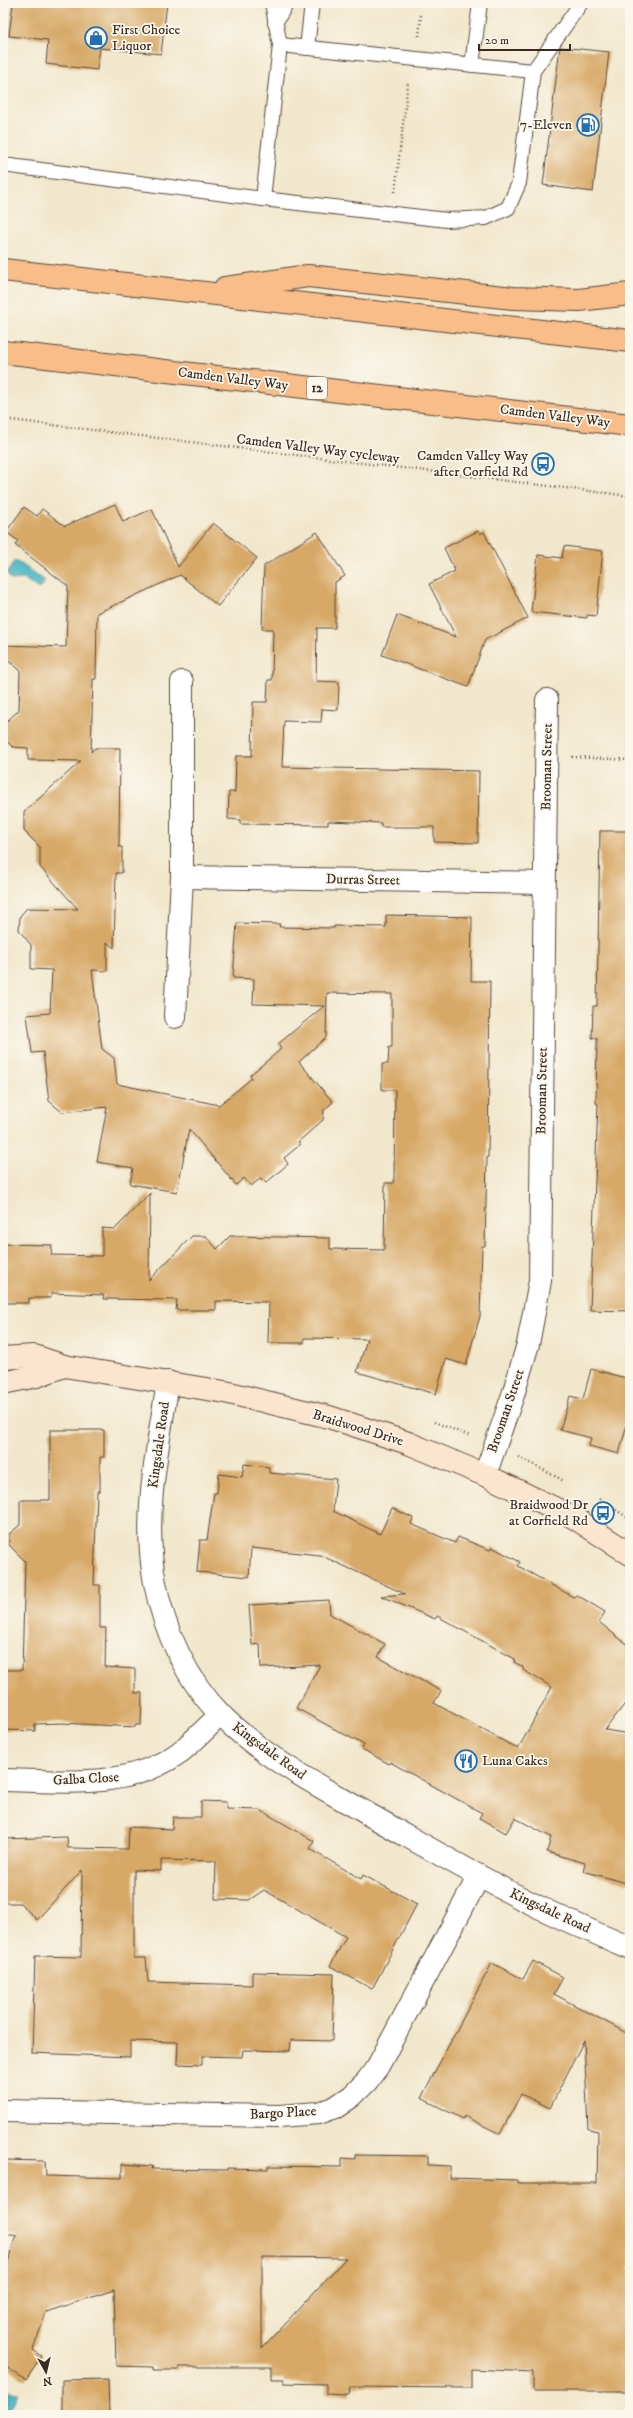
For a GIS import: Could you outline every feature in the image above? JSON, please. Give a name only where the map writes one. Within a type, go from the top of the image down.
[{"type":"main road","points":[[3,270],[630,341]]},
{"type":"main road","points":[[194,292],[308,276],[512,298],[579,300],[630,294]]},
{"type":"main road","name":"Camden Valley Way","points":[[3,352],[630,425]]},
{"type":"street","points":[[175,1018],[182,877],[182,682]]},
{"type":"street","name":"Brooman Street","points":[[485,1474],[513,1395],[526,1352],[540,1281],[544,883],[548,755],[547,700]]},
{"type":"street","name":"Durras Street","points":[[182,877],[544,883]]},
{"type":"street","name":"Braidwood Drive","points":[[3,1358],[34,1356],[64,1366],[225,1392],[328,1417],[408,1443],[485,1474],[573,1517],[630,1554]]},
{"type":"street","name":"Braidwood Drive","points":[[3,1383],[37,1376],[64,1366]]},
{"type":"street","name":"Kingsdale Road","points":[[168,1382],[153,1484],[150,1522],[155,1584],[162,1612],[185,1666],[200,1690],[220,1715],[267,1752],[317,1785],[479,1876],[547,1912],[630,1948]]},
{"type":"street","name":"Galba Close","points":[[3,1780],[104,1780],[141,1772],[179,1752],[220,1715]]},
{"type":"street","name":"Bargo Place","points":[[3,2112],[279,2116],[319,2113],[336,2107],[352,2096],[378,2066],[479,1876]]},
{"type":"lane","points":[[263,199],[280,45],[272,3]]},
{"type":"lane","points":[[275,23],[287,3]]},
{"type":"lane","points":[[307,48],[312,3]]},
{"type":"lane","points":[[472,65],[480,3]]},
{"type":"lane","points":[[3,165],[263,199],[447,220],[486,218],[508,208],[519,183],[533,71],[581,3]]},
{"type":"lane","points":[[280,45],[533,71]]},
{"type":"path","points":[[392,213],[408,80],[414,59],[421,15]]},
{"type":"path","name":"Camden Valley Way cycleway","points":[[3,419],[630,496]]},
{"type":"path","points":[[548,755],[630,760]]},
{"type":"water","points":[[15,560],[44,580],[44,583],[39,589],[24,579],[11,580],[7,573]]},
{"type":"water","points":[[4,2389],[18,2393],[8,2415],[3,2415]]},
{"type":"building","name":"First Choice Liquor","points":[[13,3],[167,3],[161,54],[100,48],[97,70],[46,64],[48,40],[9,36]]},
{"type":"building","points":[[560,47],[609,52],[593,192],[543,185]]},
{"type":"building","points":[[115,504],[123,522],[152,509],[178,567],[213,523],[257,558],[218,606],[180,575],[97,613],[96,679],[93,679],[91,752],[95,748],[120,748],[119,847],[122,847],[122,873],[116,873],[114,948],[107,942],[107,971],[92,970],[102,1049],[114,1058],[117,1084],[219,1105],[252,1078],[250,1075],[281,1049],[278,1044],[324,1006],[253,1004],[254,979],[233,978],[237,923],[280,924],[279,927],[386,927],[386,915],[472,917],[471,981],[490,981],[488,1157],[485,1246],[482,1246],[480,1316],[466,1365],[446,1359],[436,1394],[357,1372],[367,1339],[304,1338],[304,1343],[268,1343],[269,1302],[216,1301],[216,1310],[176,1310],[177,1300],[103,1299],[104,1295],[51,1293],[51,1298],[29,1298],[29,1303],[3,1303],[3,1244],[52,1245],[51,1255],[102,1256],[102,1228],[115,1229],[150,1193],[149,1280],[192,1236],[206,1236],[217,1249],[230,1236],[330,1238],[330,1249],[384,1250],[385,1183],[394,1183],[395,1090],[382,1090],[382,1064],[388,1064],[389,1047],[392,1047],[392,994],[327,993],[326,1037],[299,1062],[333,1102],[324,1110],[323,1120],[298,1142],[301,1144],[284,1158],[288,1164],[266,1183],[261,1178],[251,1186],[244,1178],[236,1185],[189,1129],[177,1192],[130,1184],[133,1168],[97,1162],[107,1107],[62,1112],[49,1101],[43,1052],[32,1053],[27,1015],[50,1013],[52,970],[31,969],[31,945],[19,930],[20,916],[27,908],[78,909],[40,867],[40,847],[24,831],[24,812],[81,761],[28,760],[28,748],[13,747],[5,740],[6,722],[19,710],[20,670],[3,657],[3,645],[66,647],[68,586],[15,545],[18,541],[6,532],[24,507],[37,516],[42,509],[65,526]]},
{"type":"building","points":[[478,531],[480,534],[484,532],[528,618],[485,640],[468,687],[382,655],[397,615],[456,637],[429,584],[455,571],[444,548]]},
{"type":"building","points":[[317,532],[345,576],[335,582],[335,628],[317,628],[316,681],[339,682],[338,710],[322,709],[321,722],[284,721],[282,767],[479,771],[478,843],[434,842],[434,827],[381,827],[381,823],[328,821],[328,825],[240,824],[240,820],[228,819],[229,792],[235,792],[236,756],[252,756],[253,702],[267,702],[268,680],[272,680],[273,629],[262,629],[264,566]]},
{"type":"building","points":[[564,546],[603,551],[596,616],[587,615],[587,618],[531,612],[538,555],[562,558]]},
{"type":"building","points":[[600,831],[630,831],[630,1311],[590,1310],[598,1104],[596,1103],[597,1038],[592,1038],[593,1006],[597,1006]]},
{"type":"building","points":[[591,1369],[630,1379],[630,1413],[619,1454],[589,1446],[591,1438],[560,1430],[570,1396],[583,1399]]},
{"type":"building","points":[[50,1430],[104,1430],[104,1457],[100,1457],[100,1491],[97,1491],[94,1585],[100,1585],[100,1628],[106,1628],[105,1667],[135,1669],[135,1693],[142,1693],[141,1725],[135,1725],[135,1727],[62,1723],[35,1724],[35,1731],[3,1730],[3,1686],[6,1686],[6,1670],[22,1670],[25,1561],[9,1545],[9,1534],[20,1525],[20,1500],[50,1500]]},
{"type":"building","points":[[244,1464],[269,1467],[269,1473],[336,1479],[333,1511],[380,1534],[392,1508],[413,1518],[411,1524],[455,1543],[458,1537],[490,1550],[492,1547],[520,1562],[518,1566],[575,1598],[577,1595],[605,1612],[599,1622],[630,1647],[630,1697],[605,1730],[630,1734],[630,1884],[583,1871],[585,1863],[547,1852],[551,1837],[515,1818],[506,1833],[479,1818],[482,1813],[390,1762],[389,1764],[362,1749],[364,1745],[296,1708],[320,1665],[261,1668],[260,1644],[252,1645],[249,1605],[329,1600],[330,1614],[385,1644],[378,1657],[441,1691],[434,1703],[518,1749],[552,1687],[523,1670],[523,1667],[514,1662],[515,1659],[437,1616],[435,1619],[381,1596],[405,1594],[320,1555],[251,1548],[249,1577],[197,1572],[200,1540],[207,1540],[214,1493],[217,1493],[219,1474],[242,1477]]},
{"type":"building","points":[[201,1801],[226,1802],[226,1809],[260,1810],[314,1841],[310,1849],[361,1879],[363,1875],[417,1904],[372,1989],[330,1966],[346,1937],[264,1890],[249,1900],[215,1899],[216,1861],[161,1860],[161,1871],[134,1870],[134,1958],[146,1958],[148,1982],[252,1985],[252,1972],[334,1974],[332,2041],[291,2040],[290,2051],[243,2050],[242,2057],[202,2056],[202,2065],[177,2064],[178,2042],[130,2041],[130,2057],[32,2053],[35,1956],[81,1957],[82,1870],[37,1920],[20,1903],[3,1903],[3,1839],[67,1837],[68,1848],[128,1849],[129,1827],[172,1829],[173,1817],[201,1817]]},
{"type":"building","points":[[533,1961],[563,1977],[554,1994],[630,2035],[630,2391],[533,2391],[533,2372],[471,2369],[471,2388],[350,2387],[349,2395],[326,2394],[326,2384],[284,2383],[284,2379],[271,2379],[271,2367],[179,2367],[179,2370],[154,2370],[154,2367],[116,2366],[114,2290],[46,2312],[33,2350],[42,2356],[26,2380],[3,2365],[3,2279],[16,2235],[3,2235],[3,2160],[45,2161],[46,2176],[122,2178],[122,2164],[153,2166],[152,2169],[268,2169],[268,2166],[342,2167],[342,2158],[355,2159],[355,2155],[428,2156],[428,2165],[450,2166],[450,2178],[517,2180],[517,2183],[597,2183],[598,2131],[588,2129],[584,2040],[550,2108],[521,2094],[500,2134],[464,2116],[463,2119],[421,2098],[492,1963],[523,1979]],"holes":[[[262,2257],[346,2258],[262,2348]]]},
{"type":"building","points":[[108,2379],[109,2415],[62,2415],[62,2380]]},
{"type":"place","name":"First Choice Liquor","points":[[96,38]]},
{"type":"place","name":"7-Eleven","points":[[588,125]]},
{"type":"place","name":"Camden Valley Way after Corfield Rd","points":[[543,464]]},
{"type":"place","name":"Braidwood Dr at Corfield Rd","points":[[603,1513]]},
{"type":"place","name":"Luna Cakes","points":[[466,1761]]}]
